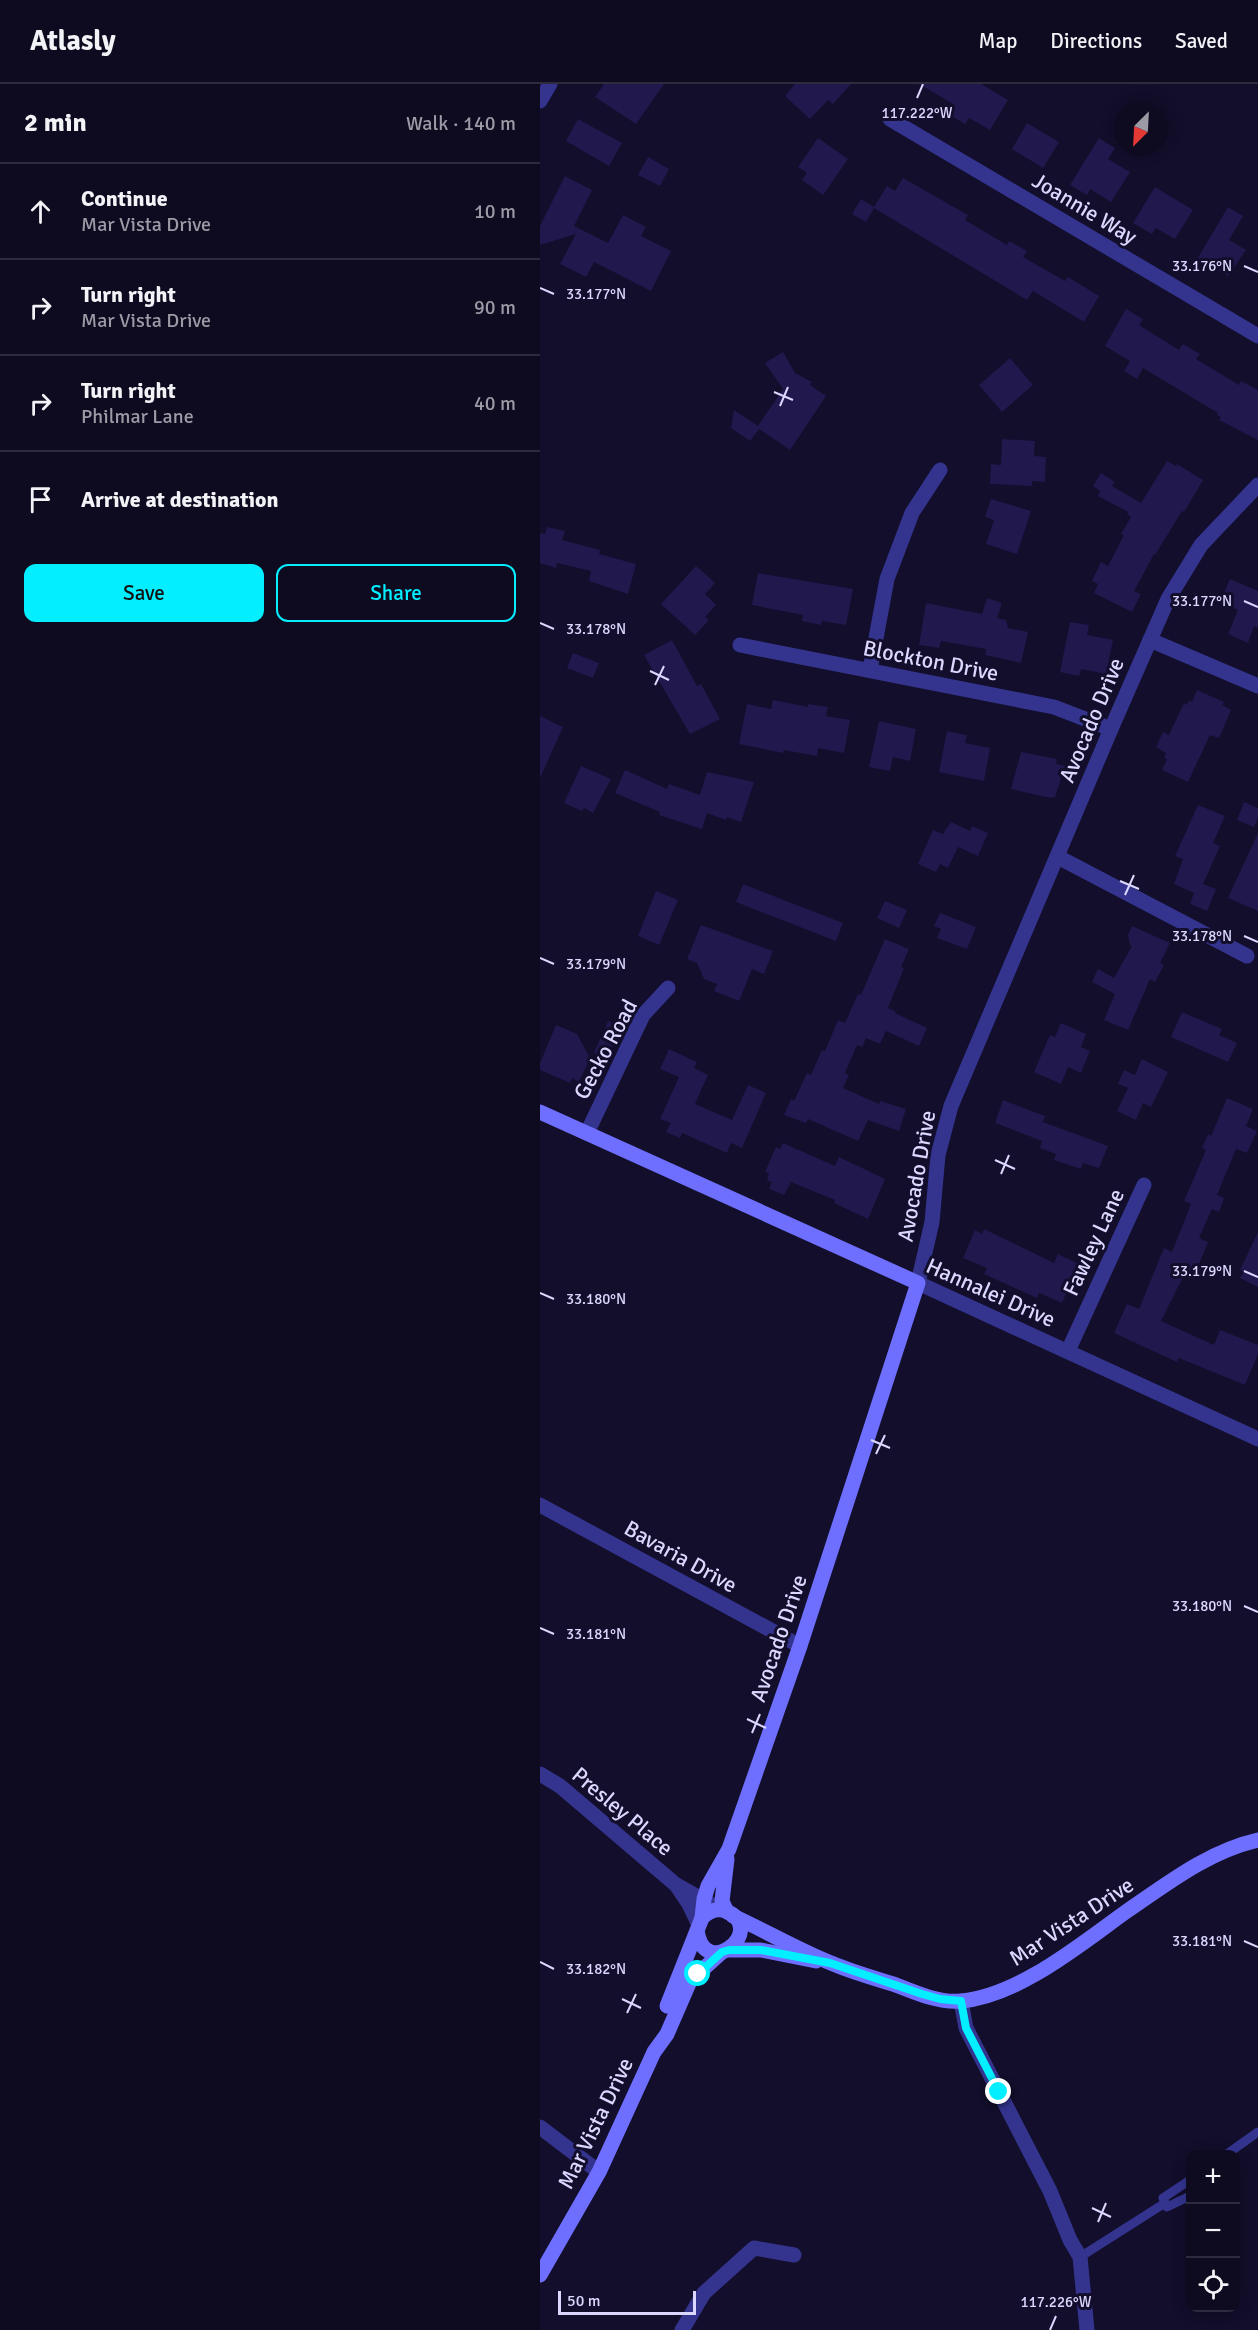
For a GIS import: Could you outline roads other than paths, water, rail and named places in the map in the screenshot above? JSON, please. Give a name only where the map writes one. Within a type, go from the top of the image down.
[{"type":"main road","name":"Hannalei Drive","points":[[540,1112],[918,1283]]},
{"type":"main road","name":"Avocado Drive","points":[[727,1912],[722,1900],[722,1890],[729,1849],[800,1646],[918,1283]]},
{"type":"main road","name":"Mar Vista Drive","points":[[727,1912],[830,1963],[922,1994],[961,2001],[988,1995],[1020,1982],[1085,1943],[1189,1869],[1229,1849],[1258,1840]]},
{"type":"main road","name":"Avocado Drive","points":[[699,1924],[708,1886],[729,1849]]},
{"type":"main road","points":[[727,1912],[740,1928],[740,1935],[737,1942],[726,1951],[712,1952],[698,1937],[699,1924],[707,1913],[727,1912]]},
{"type":"main road","name":"Mar Vista Drive","points":[[654,2052],[657,2031],[699,1924]]},
{"type":"main road","name":"Mar Vista Drive","points":[[540,2275],[599,2172],[654,2052],[667,2034],[690,1982],[726,1951],[761,1950],[830,1963]]},
{"type":"street","points":[[540,101],[550,84]]},
{"type":"street","name":"Joannie Way","points":[[890,119],[1258,336]]},
{"type":"street","points":[[870,670],[887,579],[912,513],[940,470]]},
{"type":"street","name":"Avocado Drive","points":[[918,1283],[932,1222],[938,1155],[951,1106],[1111,729],[1168,599],[1201,545],[1258,485]]},
{"type":"street","points":[[1150,640],[1258,686]]},
{"type":"street","name":"Blockton Drive","points":[[740,645],[1054,707],[1111,729]]},
{"type":"street","points":[[1058,857],[1247,956]]},
{"type":"street","name":"Gecko Road","points":[[587,1133],[643,1016],[668,988]]},
{"type":"street","name":"Fawley Lane","points":[[1068,1351],[1144,1185]]},
{"type":"street","name":"Hannalei Drive","points":[[918,1283],[1258,1439]]},
{"type":"street","name":"Bavaria Drive","points":[[540,1505],[800,1646]]},
{"type":"street","name":"Presley Place","points":[[540,1774],[560,1786],[675,1884],[727,1912]]},
{"type":"street","name":"Presley Place","points":[[675,1884],[699,1924]]},
{"type":"street","points":[[961,2001],[966,2028],[1050,2191],[1070,2240],[1080,2257],[1087,2330]]},
{"type":"street","points":[[540,2127],[599,2172]]},
{"type":"street","points":[[682,2330],[704,2294],[754,2248],[794,2255]]},
{"type":"lane","points":[[1233,2150],[1258,2132]]},
{"type":"lane","points":[[1186,2183],[1163,2198],[1167,2207],[1186,2198]]},
{"type":"lane","points":[[1080,2257],[1165,2202]]}]
